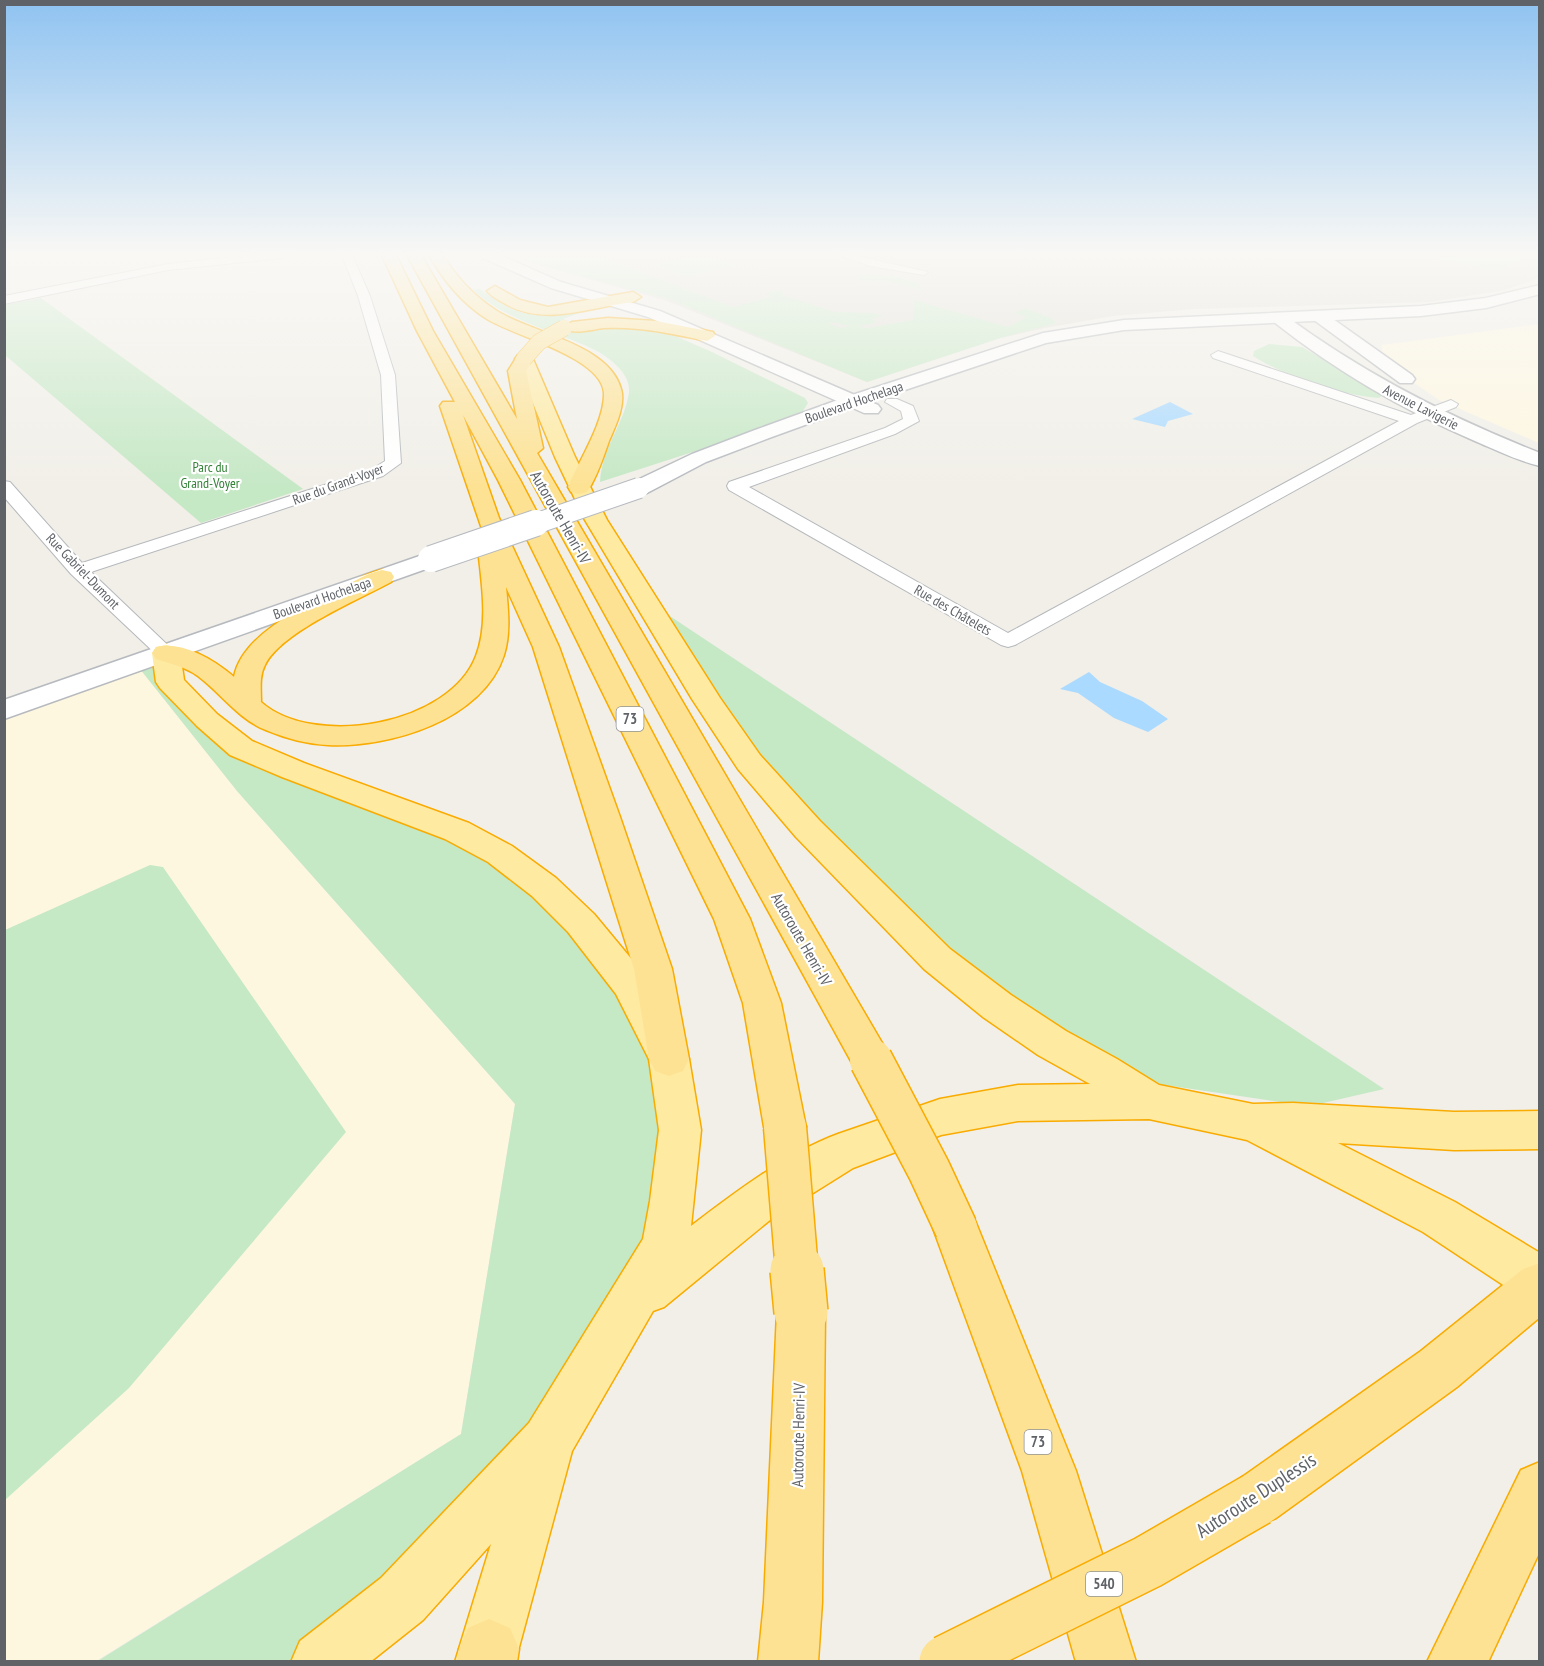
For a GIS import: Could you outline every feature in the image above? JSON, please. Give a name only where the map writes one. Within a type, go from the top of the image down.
[{"type":"highway","points":[[321,1662],[402,1599],[548,1442],[664,1246],[673,1201],[680,1130],[653,969],[546,647],[488,518],[426,333]]},
{"type":"highway","name":"Autoroute Henri-IV","points":[[426,333],[509,480],[732,919],[762,1003],[785,1127],[801,1312],[794,1602],[788,1662]]},
{"type":"highway","name":"Autoroute Henri-IV","points":[[457,333],[871,1060],[929,1170],[956,1228],[1049,1471],[1106,1662]]},
{"type":"highway","points":[[526,333],[566,348],[589,360],[611,381],[613,393],[610,412],[579,487]]},
{"type":"highway","points":[[538,477],[517,371],[539,342],[558,333]]},
{"type":"highway","points":[[692,333],[707,336]]},
{"type":"highway","points":[[524,359],[579,487],[596,520],[706,699],[749,762],[808,829],[937,959],[997,1006],[1149,1101]]},
{"type":"highway","points":[[488,518],[495,630],[491,655],[481,678],[441,710],[417,720],[378,731],[336,736],[297,730],[264,719],[200,665],[166,653],[170,682],[207,720],[241,748],[293,770],[457,831],[500,854],[544,887],[581,923],[630,984],[669,1059]]},
{"type":"highway","points":[[247,704],[247,679],[251,665],[262,648],[282,631],[382,577]]},
{"type":"highway","points":[[630,1304],[754,1205],[838,1154],[940,1117],[1018,1103],[1149,1101],[1253,1123],[1293,1122],[1454,1131],[1539,1130]]},
{"type":"highway","points":[[1253,1123],[1417,1206],[1517,1265],[1539,1281]]},
{"type":"highway","name":"Autoroute Duplessis","points":[[946,1662],[1148,1562],[1257,1498],[1439,1369],[1539,1286]]},
{"type":"highway","points":[[487,1657],[548,1442]]},
{"type":"highway","points":[[1457,1662],[1539,1489]]},
{"type":"main road","points":[[700,333],[873,402]]},
{"type":"main road","points":[[726,333],[873,402]]},
{"type":"main road","name":"Boulevard Hochelaga","points":[[4,710],[639,488],[715,469],[1006,349],[1071,333]]},
{"type":"main road","name":"Boulevard Hochelaga","points":[[873,402],[1047,349],[1093,340],[1176,333]]},
{"type":"main road","name":"Avenue Lavigerie","points":[[1298,333],[1355,371],[1423,403],[1488,441],[1539,460]]},
{"type":"main road","name":"Avenue Lavigerie","points":[[1342,333],[1399,375],[1423,403],[1451,404],[1539,443]]},
{"type":"street","name":"Rue du Grand-Voyer","points":[[78,570],[377,473],[393,463],[387,375],[375,333]]},
{"type":"street","points":[[1218,355],[1423,403]]},
{"type":"street","points":[[873,402],[893,424],[890,431]]},
{"type":"street","name":"Rue des Châtelets","points":[[873,402],[908,409],[911,421],[890,431],[735,486],[1008,640],[1423,403]]},
{"type":"street","name":"Rue Gabriel-Dumont","points":[[4,486],[78,570],[166,653]]},
{"type":"shaded area","points":[[745,333],[1024,333],[1001,338],[867,382]]},
{"type":"shaded area","points":[[1474,333],[1539,333],[1539,443],[1439,400],[1381,360],[1382,345]]},
{"type":"shaded area","points":[[136,664],[237,791],[515,1104],[461,1434],[96,1661],[5,1661],[4,710]]},
{"type":"green space","name":"Parc du Grand-Voyer","points":[[5,333],[89,333],[303,489],[201,523],[5,355]]},
{"type":"green space","points":[[554,333],[668,333],[805,398],[808,403],[803,411],[699,450],[600,482],[609,446],[627,403],[629,386],[624,374],[615,364],[599,352]]},
{"type":"green space","points":[[750,333],[1020,333],[1000,338],[867,382]]},
{"type":"green space","points":[[1269,344],[1302,347],[1383,394],[1379,398],[1332,389],[1280,370],[1253,356],[1254,351]]},
{"type":"green space","points":[[644,599],[1384,1089],[1323,1103],[1281,1102],[1158,1084],[1052,1043],[808,829]]},
{"type":"green space","points":[[166,653],[170,682],[241,748],[500,854],[642,1010],[673,1201],[548,1442],[321,1661],[96,1662],[461,1434],[515,1104],[237,791],[136,664]]},
{"type":"green space","points":[[150,865],[163,867],[346,1132],[129,1388],[5,1500],[5,930]]},
{"type":"water","points":[[1170,402],[1193,414],[1168,421],[1165,427],[1132,419]]},
{"type":"water","points":[[1089,672],[1100,682],[1142,701],[1168,719],[1148,732],[1114,718],[1078,693],[1060,689]]}]
